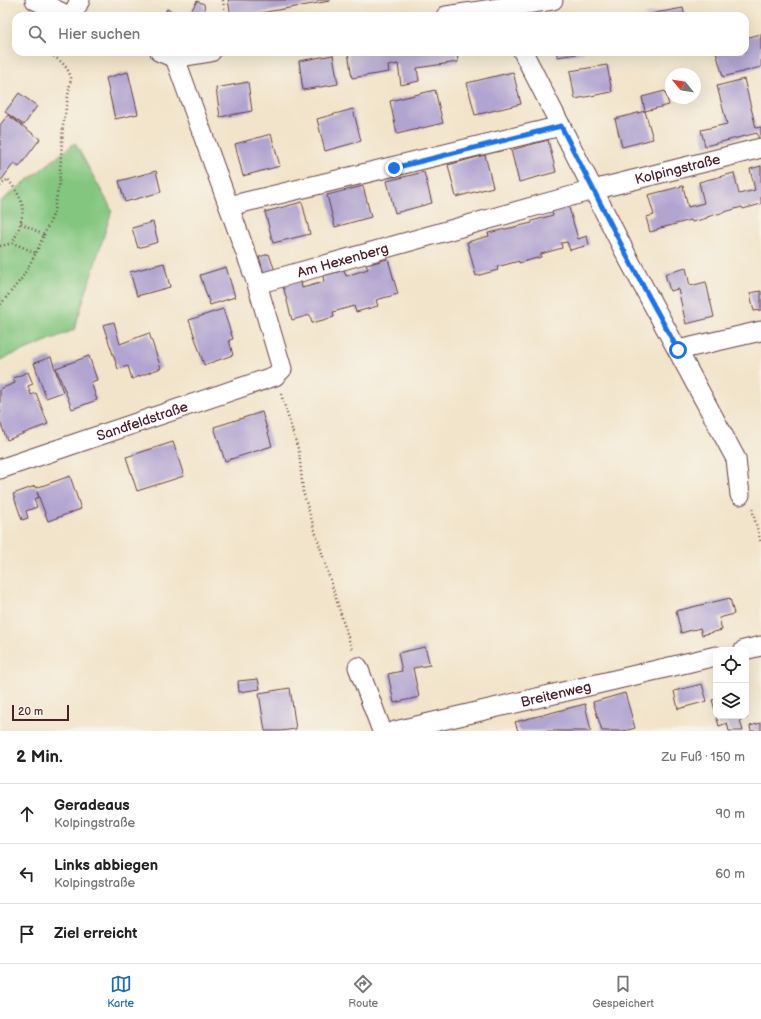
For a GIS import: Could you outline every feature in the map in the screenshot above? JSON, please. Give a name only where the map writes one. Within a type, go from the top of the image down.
[{"type":"street","points":[[36,0],[61,12]]},
{"type":"street","points":[[74,12],[80,0]]},
{"type":"street","points":[[474,12],[553,0]]},
{"type":"street","points":[[168,56],[230,206],[257,284],[278,373]]},
{"type":"street","points":[[525,56],[629,260],[736,459],[740,495]]},
{"type":"street","points":[[230,206],[394,168],[561,126]]},
{"type":"street","name":"Kolpingstraße","points":[[428,237],[593,190],[761,148]]},
{"type":"street","name":"Am Hexenberg","points":[[257,284],[428,237]]},
{"type":"street","points":[[678,350],[761,331]]},
{"type":"street","name":"Sandfeldstraße","points":[[0,469],[278,373]]},
{"type":"street","points":[[749,649],[761,646]]},
{"type":"street","name":"Breitenweg","points":[[395,731],[713,657]]},
{"type":"street","points":[[358,667],[382,731]]},
{"type":"path","points":[[223,0],[224,12]]},
{"type":"path","points":[[0,305],[22,278],[36,253],[53,215],[59,185],[63,126],[71,78],[69,71],[63,62],[53,56]]},
{"type":"path","points":[[0,186],[8,178],[21,201],[23,215],[13,243]]},
{"type":"path","points":[[21,224],[44,235]]},
{"type":"path","points":[[0,246],[13,243],[36,253]]},
{"type":"path","points":[[278,373],[299,452],[303,492],[358,667]]},
{"type":"path","points":[[740,495],[752,510],[761,544]]},
{"type":"green space","points":[[75,143],[112,210],[74,330],[0,360],[0,202]]},
{"type":"building","points":[[228,0],[330,0],[266,12],[230,12]]},
{"type":"building","points":[[197,1],[204,4],[205,12],[190,12]]},
{"type":"building","points":[[683,8],[684,12],[661,12]]},
{"type":"building","points":[[167,9],[173,12],[166,12]]},
{"type":"building","points":[[761,34],[761,67],[723,77],[717,56],[749,56],[749,37]]},
{"type":"building","points":[[333,56],[338,84],[303,90],[299,61]]},
{"type":"building","points":[[349,56],[457,56],[458,62],[417,68],[419,81],[401,85],[398,64],[388,66],[389,72],[352,78]]},
{"type":"building","points":[[607,65],[612,92],[575,99],[570,71]]},
{"type":"building","points":[[128,72],[138,114],[115,119],[106,78]]},
{"type":"building","points":[[513,72],[521,104],[475,115],[467,83]]},
{"type":"building","points":[[744,79],[756,128],[761,127],[761,139],[759,140],[757,133],[705,146],[701,130],[727,124],[717,86]]},
{"type":"building","points":[[248,82],[252,111],[220,117],[216,88]]},
{"type":"building","points":[[435,90],[443,123],[397,134],[390,101]]},
{"type":"building","points":[[665,91],[665,104],[669,105],[645,111],[642,97]]},
{"type":"building","points":[[19,93],[37,106],[24,125],[5,112]]},
{"type":"building","points":[[353,109],[361,141],[325,151],[317,119]]},
{"type":"building","points":[[645,111],[653,139],[622,147],[615,119]]},
{"type":"building","points":[[8,115],[40,139],[19,167],[14,163],[0,182],[0,125]]},
{"type":"building","points":[[271,134],[280,166],[243,176],[235,144]]},
{"type":"building","points":[[548,140],[556,172],[519,182],[511,150]]},
{"type":"building","points":[[485,155],[493,187],[456,197],[448,165]]},
{"type":"building","points":[[761,166],[761,204],[743,209],[742,207],[707,218],[692,222],[691,220],[650,232],[646,217],[654,215],[648,195],[683,186],[688,207],[704,203],[699,182],[734,173],[739,194],[755,190],[750,169]]},
{"type":"building","points":[[156,171],[161,192],[125,202],[119,181]]},
{"type":"building","points":[[424,172],[432,203],[395,213],[387,181]]},
{"type":"building","points":[[363,186],[371,217],[335,227],[327,195]]},
{"type":"building","points":[[302,202],[310,234],[273,243],[265,212]]},
{"type":"building","points":[[568,204],[578,239],[587,236],[589,245],[570,250],[567,242],[561,243],[562,248],[541,254],[541,257],[497,267],[498,270],[476,276],[467,242],[489,236],[488,233],[532,223],[532,221],[553,215],[551,208]]},
{"type":"building","points":[[153,222],[158,242],[138,248],[132,228]]},
{"type":"building","points":[[269,254],[275,271],[264,274],[259,257]]},
{"type":"building","points":[[388,259],[398,294],[376,300],[378,306],[356,312],[354,306],[333,312],[334,317],[312,323],[310,315],[292,320],[283,286],[301,281],[302,288],[324,282],[323,276],[344,270],[346,276],[368,269],[366,265]]},
{"type":"building","points":[[164,263],[170,287],[137,296],[130,272]]},
{"type":"building","points":[[226,267],[235,297],[210,305],[200,275]]},
{"type":"building","points":[[686,268],[690,286],[706,282],[714,317],[686,324],[678,289],[670,291],[665,274]]},
{"type":"building","points":[[761,291],[761,310],[754,311],[750,293]]},
{"type":"building","points":[[223,309],[233,339],[229,340],[233,355],[204,365],[189,320]]},
{"type":"building","points":[[114,322],[120,344],[149,333],[161,368],[132,379],[128,366],[118,369],[103,325]]},
{"type":"building","points":[[89,356],[97,380],[91,382],[97,400],[72,409],[56,368]]},
{"type":"building","points":[[51,357],[63,392],[46,398],[34,363]]},
{"type":"building","points":[[28,372],[33,384],[28,386],[31,395],[36,393],[48,424],[7,440],[0,422],[0,389],[15,383],[13,378]]},
{"type":"building","points":[[262,412],[272,446],[225,461],[214,427]]},
{"type":"building","points":[[173,442],[184,476],[137,491],[126,457]]},
{"type":"building","points":[[70,476],[81,509],[48,521],[39,497],[34,499],[37,507],[26,511],[28,518],[22,520],[13,494],[35,486],[36,488]]},
{"type":"building","points":[[730,598],[734,614],[719,618],[722,630],[702,635],[700,628],[681,633],[676,611]]},
{"type":"building","points":[[425,647],[430,665],[413,668],[419,697],[394,703],[388,674],[402,671],[398,653]]},
{"type":"building","points":[[258,679],[260,689],[239,692],[238,681]]},
{"type":"building","points":[[702,684],[707,701],[678,709],[674,691]]},
{"type":"building","points":[[290,688],[296,729],[265,731],[259,693]]},
{"type":"building","points":[[625,693],[635,728],[624,731],[602,731],[593,702]]},
{"type":"building","points":[[585,704],[591,731],[518,731],[515,722]]},
{"type":"building","points":[[717,719],[744,719],[740,720],[743,731],[729,731],[727,723],[719,726]]},
{"type":"building","points":[[761,723],[761,731],[751,731],[750,726]]},
{"type":"route","points":[[394,168],[561,126],[629,260],[678,350]]}]
